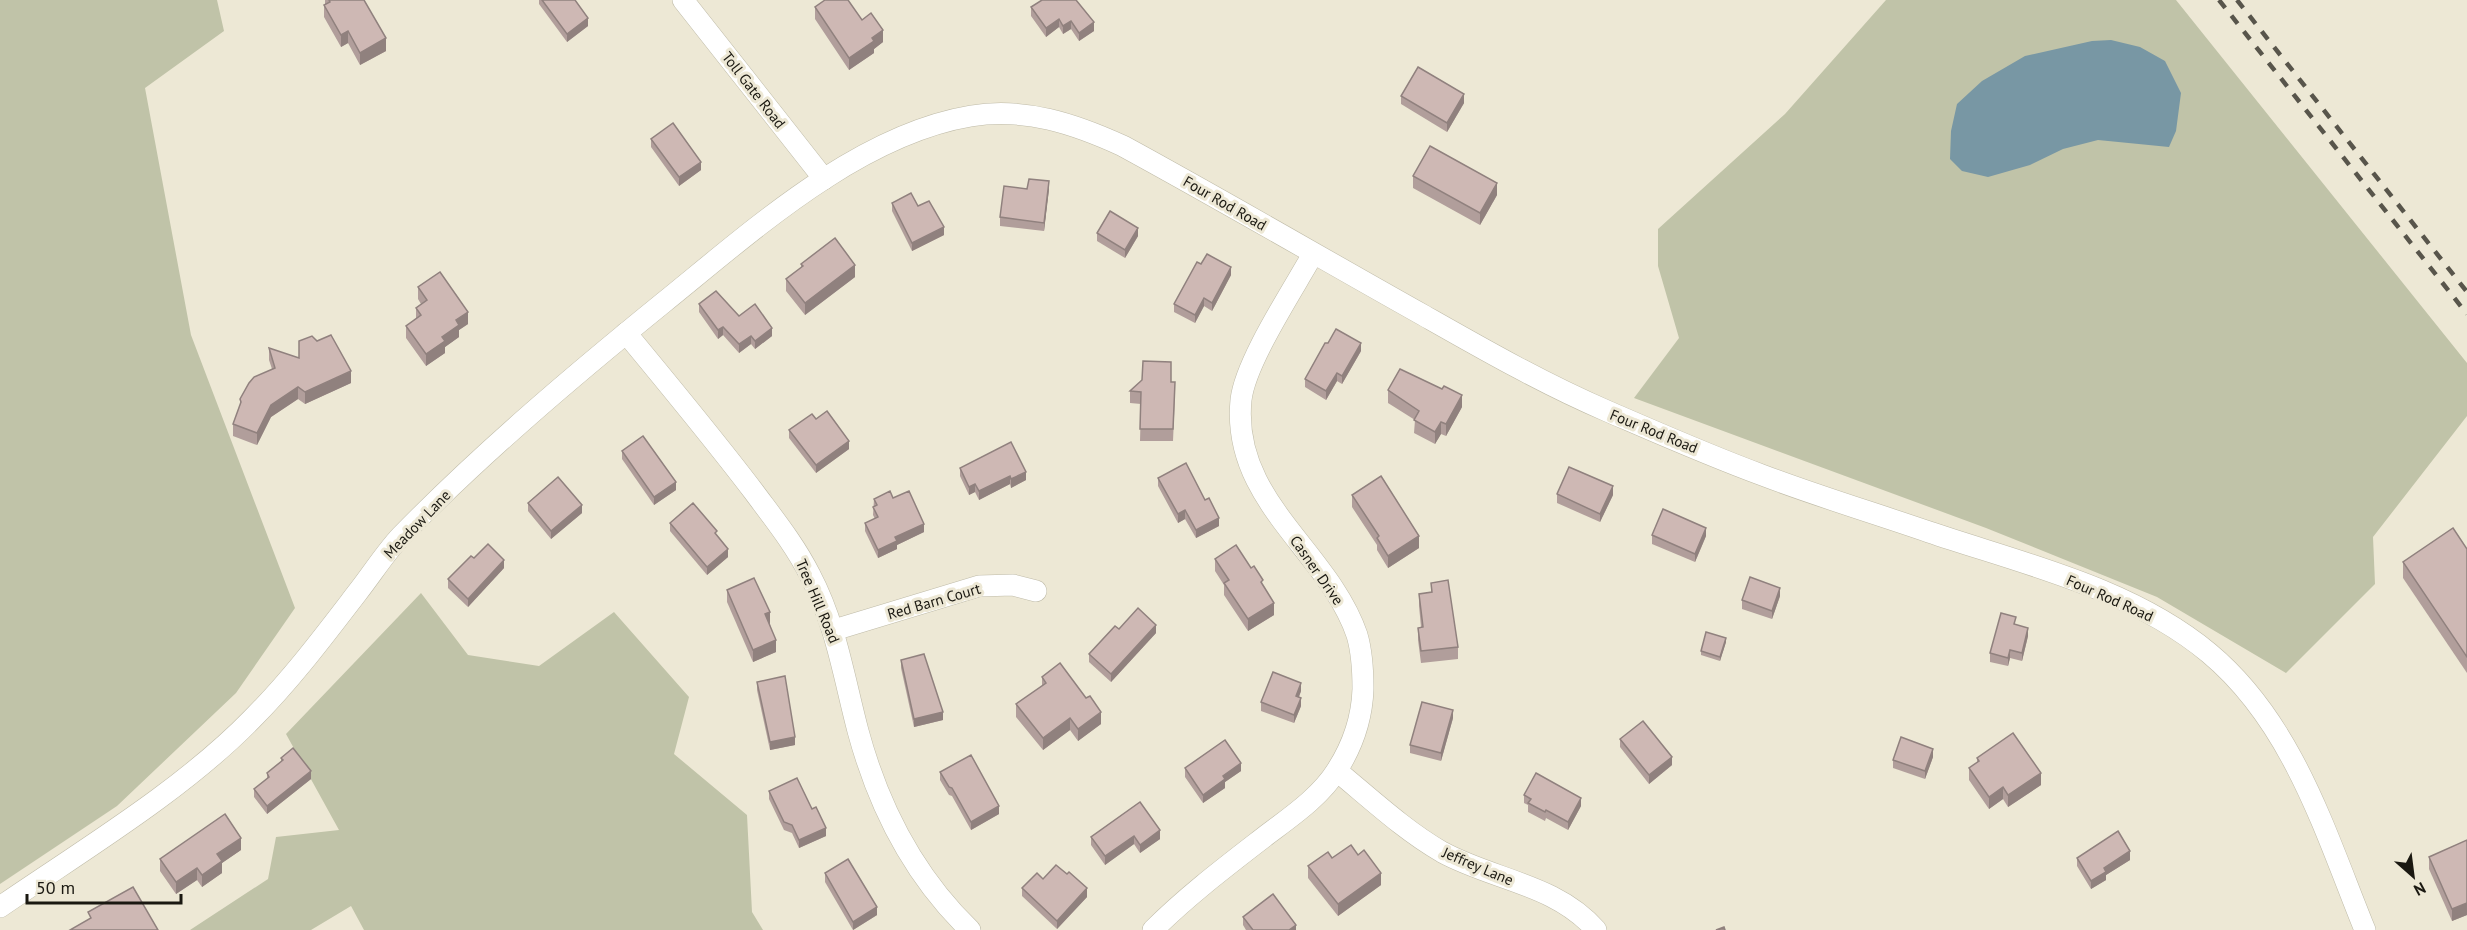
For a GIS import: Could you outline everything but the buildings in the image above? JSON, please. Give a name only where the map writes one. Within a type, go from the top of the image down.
[{"type":"street","name":"Toll Gate Road","points":[[684,0],[824,179]]},
{"type":"street","name":"Four Rod Road","points":[[824,179],[868,153],[921,128],[973,115],[1013,113],[1051,119],[1087,129],[1123,146],[1481,347],[1603,410],[1762,475],[2076,581],[2131,604],[2176,629],[2208,652],[2238,680],[2266,714],[2283,741],[2308,790],[2365,930]]},
{"type":"street","name":"Meadow Lane","points":[[0,907],[146,807],[207,760],[250,722],[288,681],[399,539],[498,443],[626,333],[746,235],[824,179]]},
{"type":"street","name":"Casner Drive","points":[[1153,930],[1180,903],[1317,793],[1337,771],[1352,742],[1362,708],[1363,671],[1357,635],[1340,600],[1262,493],[1249,462],[1242,429],[1241,399],[1251,365],[1313,254]]},
{"type":"street","name":"Tree Hill Road","points":[[626,333],[736,468],[789,538],[811,575],[834,630],[858,732],[881,802],[902,843],[929,882],[970,930]]},
{"type":"street","name":"Red Barn Court","points":[[834,630],[979,586],[1013,585],[1036,591]]},
{"type":"street","name":"Jeffrey Lane","points":[[1337,771],[1408,829],[1443,852],[1559,899],[1583,915],[1596,930]]},
{"type":"green space","points":[[0,0],[217,0],[224,31],[145,88],[191,335],[295,608],[236,693],[117,806],[0,884]]},
{"type":"green space","points":[[1886,0],[2176,0],[2467,363],[2467,416],[2373,537],[2375,584],[2286,673],[2157,597],[1986,528],[1634,398],[1679,338],[1658,266],[1658,229],[1785,114]]},
{"type":"green space","points":[[421,593],[468,655],[539,666],[614,612],[689,697],[674,754],[747,815],[752,912],[763,930],[364,930],[351,906],[311,930],[190,930],[268,879],[276,837],[339,830],[286,734]]},
{"type":"water","points":[[2111,40],[2140,47],[2165,61],[2181,93],[2176,131],[2169,147],[2098,140],[2063,149],[2030,165],[1988,177],[1962,171],[1950,159],[1951,131],[1957,104],[1982,81],[2025,56],[2092,41]]},
{"type":"railway","points":[[2219,0],[2467,314]]},
{"type":"railway","points":[[2237,0],[2467,292]]}]
